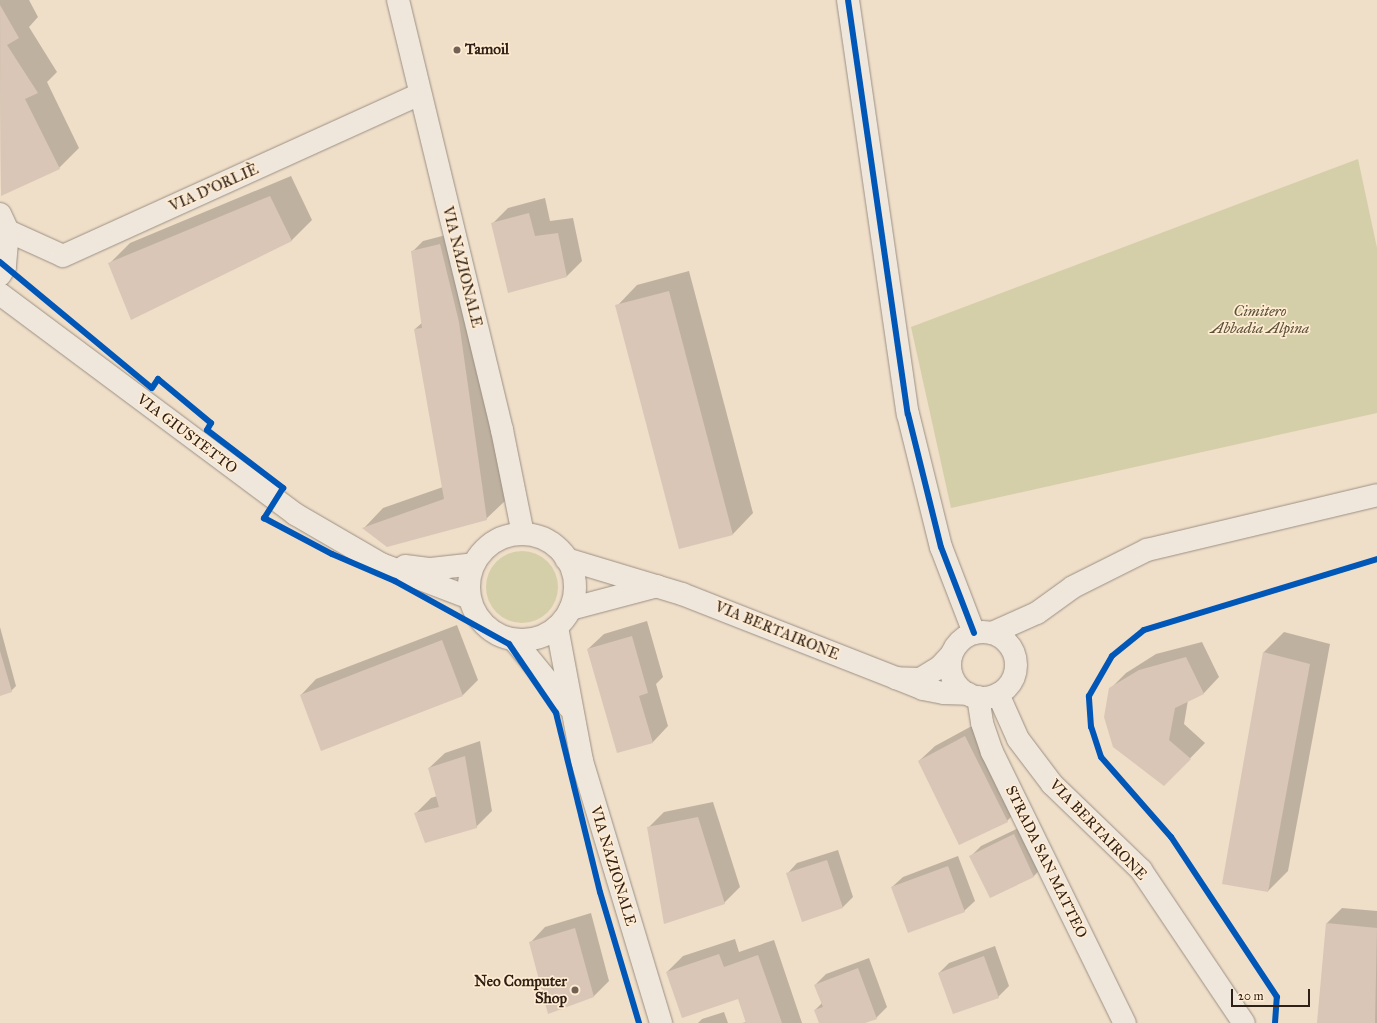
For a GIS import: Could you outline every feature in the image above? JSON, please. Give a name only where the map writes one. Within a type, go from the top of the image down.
[{"type":"street","name":"VIA NAZIONALE","points":[[398,0],[502,430],[523,534]]},
{"type":"street","points":[[848,0],[908,414],[942,547],[983,633],[1005,640],[1016,659],[1012,681],[982,695],[959,687],[953,678],[952,655]]},
{"type":"street","name":"VIA D'ORLIÈ","points":[[4,222],[63,256],[420,94]]},
{"type":"street","points":[[0,275],[5,266],[4,222]]},
{"type":"street","name":"VIA GIUSTETTO","points":[[0,294],[295,514],[381,564],[470,598]]},
{"type":"street","points":[[896,678],[920,679],[931,674],[952,655],[964,637],[983,633],[1037,613],[1073,587],[1147,550],[1377,495]]},
{"type":"street","points":[[523,534],[540,537],[555,546],[566,559],[573,575],[575,592],[570,609],[557,627],[544,636],[529,640],[514,640],[498,635],[485,626],[475,613],[470,598],[469,580],[474,564],[480,554],[499,539],[523,534]]},
{"type":"street","name":"VIA BERTAIRONE","points":[[566,559],[657,586],[923,689],[982,695],[1009,722],[1018,739],[1052,784],[1141,870],[1244,1023]]},
{"type":"street","name":"VIA GIUSTETTO","points":[[381,564],[431,569],[474,564]]},
{"type":"street","points":[[570,609],[657,586]]},
{"type":"street","name":"VIA NAZIONALE","points":[[557,627],[570,708],[582,761],[661,1023]]},
{"type":"street","name":"VIA NAZIONALE","points":[[514,640],[570,708]]},
{"type":"street","name":"STRADA SAN MATTEO","points":[[982,695],[982,723],[992,752],[1125,1023]]},
{"type":"green space","name":"Cimitero Abbadia Alpina","points":[[1358,159],[1377,248],[1377,413],[951,508],[911,327]]},
{"type":"green space","points":[[522,551],[542,557],[552,567],[558,587],[552,607],[542,617],[522,623],[502,617],[492,607],[486,587],[492,567],[502,557]]},
{"type":"building","points":[[0,5],[19,38],[7,45],[38,93],[25,99],[60,169],[1,196]]},
{"type":"building","points":[[270,196],[292,241],[131,320],[108,263]]},
{"type":"building","points":[[529,213],[535,236],[558,233],[567,277],[508,293],[491,223]]},
{"type":"building","points":[[440,244],[459,322],[487,520],[387,547],[362,528],[444,499],[414,329],[422,328],[411,251]]},
{"type":"building","points":[[669,291],[733,535],[679,549],[615,305]]},
{"type":"building","points":[[632,636],[648,693],[639,696],[653,743],[617,753],[587,649]]},
{"type":"building","points":[[442,640],[463,696],[321,751],[300,695]]},
{"type":"building","points":[[0,651],[12,692],[0,696]]},
{"type":"building","points":[[1263,652],[1310,664],[1268,892],[1222,884]]},
{"type":"building","points":[[1186,657],[1204,694],[1175,708],[1169,740],[1191,759],[1164,786],[1113,747],[1104,717],[1109,688],[1139,670]]},
{"type":"building","points":[[965,736],[1008,822],[959,845],[918,761]]},
{"type":"building","points":[[465,756],[477,828],[425,843],[414,813],[439,807],[428,768]]},
{"type":"building","points":[[698,817],[725,904],[664,924],[647,827]]},
{"type":"building","points":[[1014,834],[1034,877],[990,898],[969,856]]},
{"type":"building","points":[[827,860],[843,908],[802,922],[786,873]]},
{"type":"building","points":[[948,866],[965,912],[908,933],[891,887]]},
{"type":"building","points":[[1326,923],[1377,928],[1375,1023],[1317,1023]]},
{"type":"building","points":[[575,928],[594,997],[548,1014],[529,942]]},
{"type":"building","points":[[719,954],[724,967],[758,955],[782,1023],[746,1023],[738,999],[682,1018],[666,972]]},
{"type":"building","points":[[984,956],[999,998],[953,1014],[938,973]]},
{"type":"building","points":[[858,968],[877,1019],[865,1023],[819,1023],[814,1010],[823,1007],[814,985]]},
{"type":"cycle path","points":[[848,0],[908,414],[941,547],[974,633]]},
{"type":"cycle path","points":[[0,262],[152,388],[158,379],[211,423],[207,430],[283,488],[264,518],[332,554],[395,581],[509,644],[556,713],[600,892],[639,1023]]},
{"type":"cycle path","points":[[1275,1023],[1277,997],[1171,837],[1101,757],[1091,727],[1089,696],[1112,656],[1144,630],[1377,559]]},
{"type":"place","name":"Tamoil","points":[[457,50]]},
{"type":"place","name":"Neo Computer Shop","points":[[575,990]]}]
